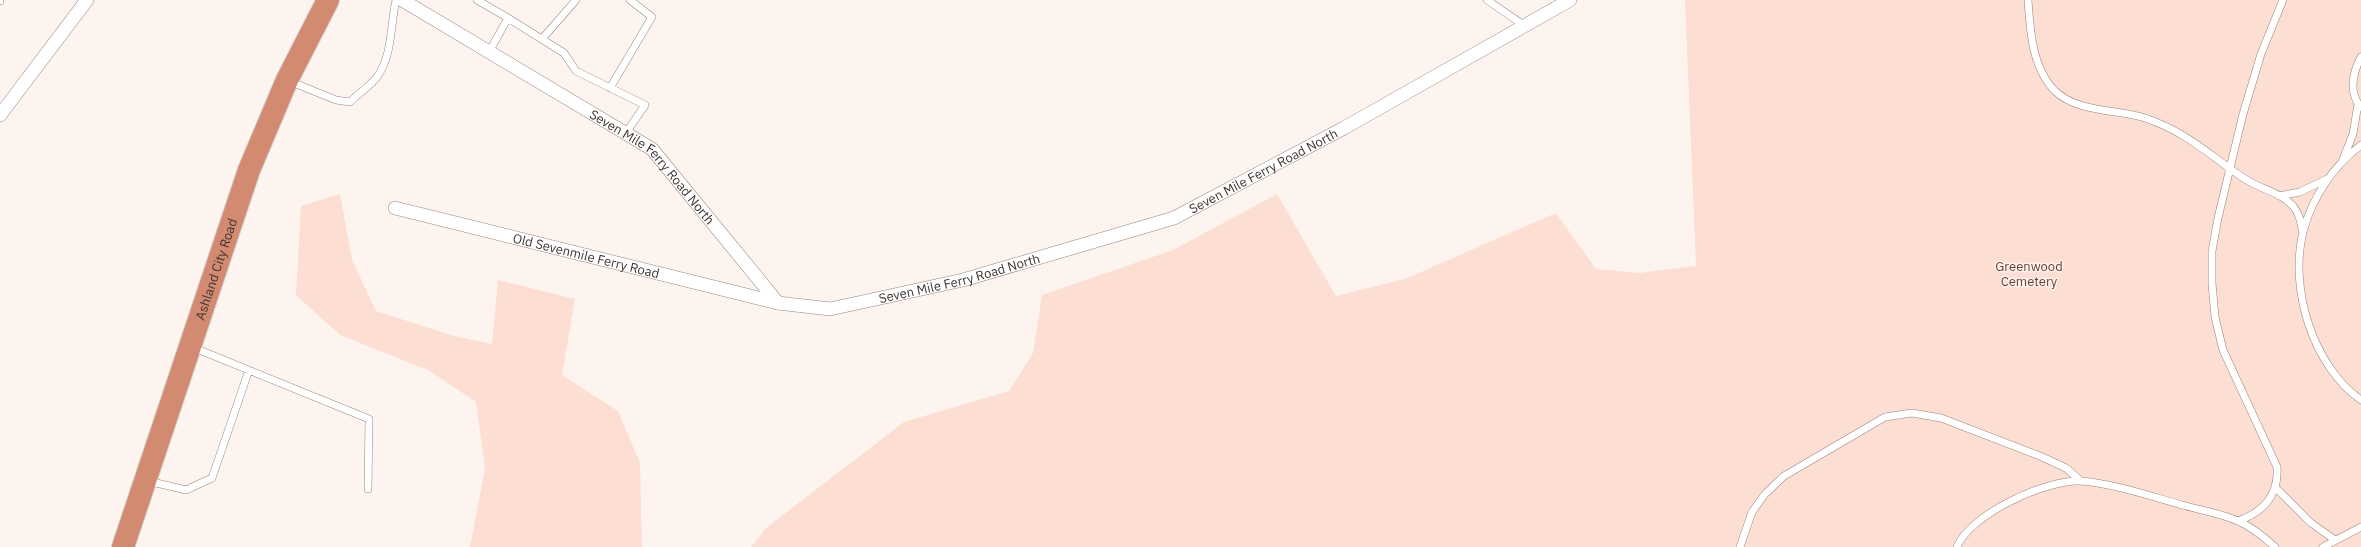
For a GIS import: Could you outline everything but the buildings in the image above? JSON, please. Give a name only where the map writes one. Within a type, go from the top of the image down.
[{"type":"highway","name":"Ashland City Road","points":[[123,547],[249,170],[287,80],[328,0]]},
{"type":"street","points":[[0,115],[87,0]]},
{"type":"street","name":"Seven Mile Ferry Road North","points":[[402,0],[652,149],[778,303],[830,309],[963,280],[1174,218],[1344,128],[1570,0]]},
{"type":"street","name":"Old Sevenmile Ferry Road","points":[[394,208],[778,303]]},
{"type":"lane","points":[[287,80],[336,100],[350,102],[377,78],[383,65],[390,41],[396,0]]},
{"type":"lane","points":[[477,0],[564,53],[576,71],[645,105],[626,133]]},
{"type":"lane","points":[[542,39],[576,0]]},
{"type":"lane","points":[[610,88],[652,17],[630,0]]},
{"type":"lane","points":[[1487,0],[1525,26]]},
{"type":"lane","points":[[2028,0],[2033,44],[2038,64],[2045,78],[2056,92],[2069,100],[2084,105],[2136,116],[2164,125],[2187,136],[2245,179],[2285,199],[2298,213],[2303,234]]},
{"type":"lane","points":[[2237,521],[2257,513],[2266,504],[2278,478],[2275,460],[2223,350],[2215,317],[2212,283],[2212,251],[2242,114],[2261,54],[2283,0]]},
{"type":"lane","points":[[490,52],[508,18]]},
{"type":"lane","points":[[2341,162],[2353,134],[2359,106],[2354,95],[2353,80],[2361,57]]},
{"type":"lane","points":[[2361,145],[2341,162],[2318,196],[2303,234],[2300,271],[2306,313],[2319,352],[2330,370],[2361,400]]},
{"type":"lane","points":[[2279,196],[2300,192],[2329,178]]},
{"type":"lane","points":[[190,346],[368,419],[368,490]]},
{"type":"lane","points":[[145,481],[186,490],[212,478],[249,370]]},
{"type":"lane","points":[[1740,547],[1752,512],[1765,494],[1784,476],[1885,417],[1912,412],[1941,418],[2040,456],[2066,468],[2081,481]]},
{"type":"lane","points":[[1957,547],[1965,532],[1998,508],[2043,488],[2063,482],[2081,481],[2147,496],[2237,521],[2260,534],[2275,547]]},
{"type":"lane","points":[[2275,486],[2312,523],[2335,540]]},
{"type":"lane","points":[[2323,547],[2361,527]]},
{"type":"green space","name":"Greenwood Cemetery","points":[[1685,0],[2361,0],[2361,547],[751,547],[766,528],[904,422],[1009,391],[1033,353],[1042,295],[1173,250],[1277,194],[1336,296],[1405,279],[1556,213],[1596,269],[1639,273],[1696,266]]},
{"type":"green space","points":[[340,194],[352,260],[376,311],[454,336],[492,344],[498,280],[575,299],[562,375],[618,411],[640,463],[642,547],[470,547],[485,468],[476,402],[428,370],[340,335],[296,295],[301,206]]}]
